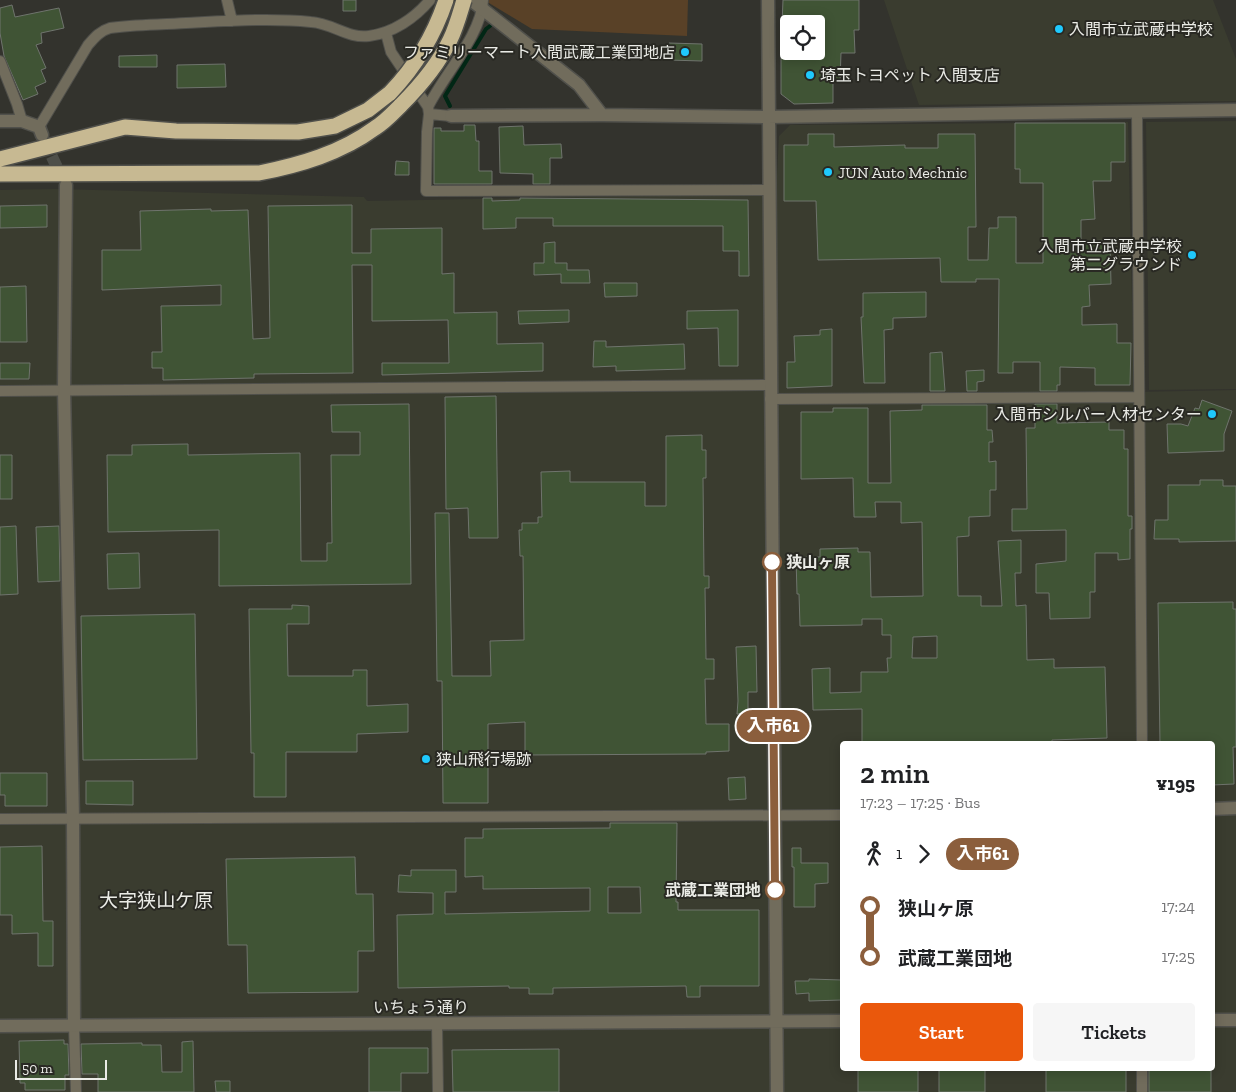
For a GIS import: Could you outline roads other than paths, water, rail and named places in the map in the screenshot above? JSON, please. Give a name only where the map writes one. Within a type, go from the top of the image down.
[{"type":"highway","points":[[0,159],[125,127],[176,131],[298,132],[336,126],[368,110],[390,93],[418,60],[427,46],[446,0]]},
{"type":"highway","points":[[0,174],[259,173],[296,166],[341,148],[376,128],[402,105],[420,86],[438,62],[451,39],[464,0]]},
{"type":"street","points":[[227,0],[232,21]]},
{"type":"street","points":[[0,121],[22,121],[40,131],[88,45],[103,30],[118,27],[291,20],[315,22],[352,36],[364,37],[386,33],[408,20],[430,0]]},
{"type":"street","points":[[471,0],[483,5],[579,85],[602,115]]},
{"type":"street","points":[[768,0],[777,1092]]},
{"type":"street","points":[[483,5],[467,44],[436,90],[428,110],[426,191],[769,190]]},
{"type":"street","points":[[386,33],[391,52],[428,110],[451,116],[768,117],[1236,110]]},
{"type":"street","points":[[0,61],[22,121]]},
{"type":"street","points":[[1137,112],[1142,741]]},
{"type":"street","points":[[66,185],[64,390],[73,818],[76,1092]]},
{"type":"street","points":[[0,391],[770,385]]},
{"type":"street","points":[[770,399],[1139,397]]},
{"type":"street","points":[[1215,809],[1236,808]]},
{"type":"street","points":[[0,819],[774,816],[840,814]]},
{"type":"street","name":"いちょう通り","points":[[0,1026],[840,1020]]},
{"type":"street","points":[[1215,1020],[1236,1020]]},
{"type":"street","points":[[437,1023],[438,1092]]},
{"type":"street","points":[[1142,1071],[1142,1092]]},
{"type":"waterway","points":[[450,106],[445,96],[486,29],[490,26]]},
{"type":"tunnel","points":[[44,140],[63,180]]},
{"type":"place","name":"入間市立武蔵中学校","points":[[1059,29]]},
{"type":"place","name":"ファミリーマート入間武蔵工業団地店","points":[[685,52]]},
{"type":"place","name":"埼玉トヨペット 入間支店","points":[[810,75]]},
{"type":"place","name":"JUN Auto Mechnic","points":[[828,172]]},
{"type":"place","name":"入間市立武蔵中学校 第二グラウンド","points":[[1192,255]]},
{"type":"place","name":"入間市シルバー人材センター","points":[[1212,414]]},
{"type":"place","name":"狭山ヶ原","points":[[772,562]]},
{"type":"place","name":"狭山飛行場跡","points":[[426,759]]},
{"type":"place","name":"武蔵工業団地","points":[[775,890]]},
{"type":"district","name":"大字狭山ケ原","points":[[156,900]]}]
